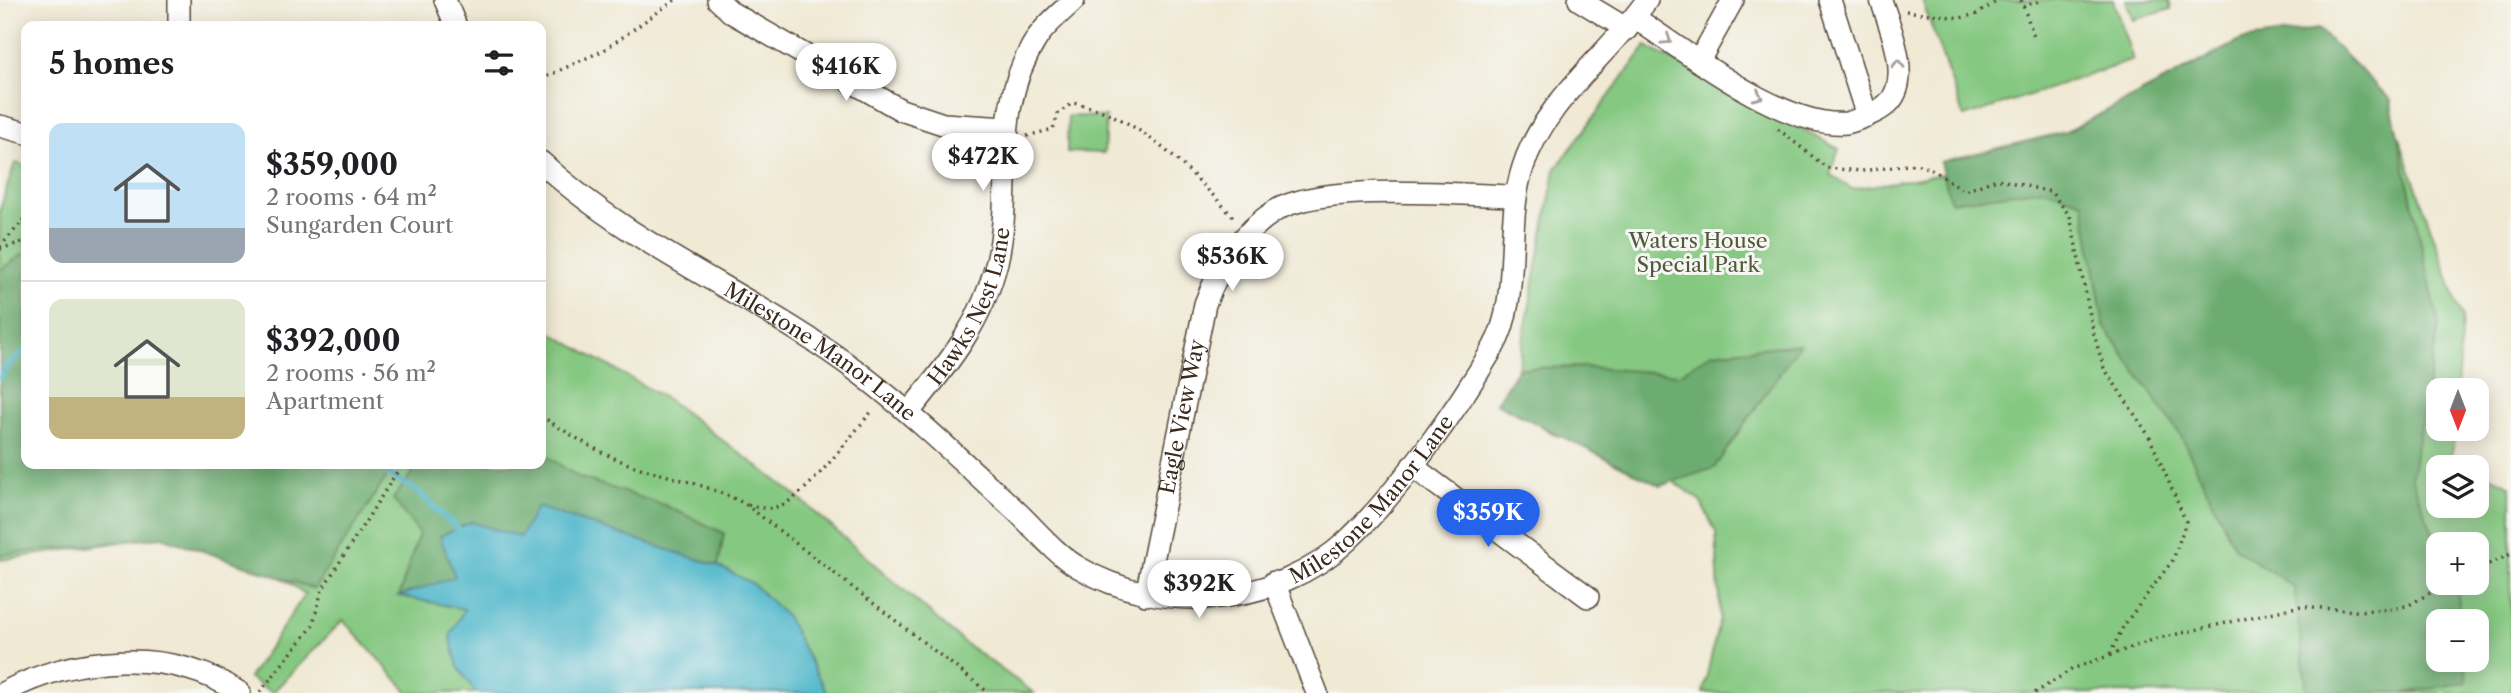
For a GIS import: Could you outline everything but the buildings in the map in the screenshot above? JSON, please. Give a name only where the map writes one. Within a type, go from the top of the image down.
[{"type":"street","points":[[179,0],[179,21]]},
{"type":"street","points":[[445,0],[454,21]]},
{"type":"street","points":[[718,0],[732,13],[901,110],[943,124],[1007,128]]},
{"type":"street","name":"Hawks Nest Lane","points":[[909,412],[960,350],[985,300],[997,261],[1003,219],[1007,128],[1013,85],[1037,37],[1074,0]]},
{"type":"street","points":[[1580,0],[1699,61],[1750,93],[1825,122],[1847,123],[1889,104],[1897,86],[1900,59],[1884,9]]},
{"type":"street","name":"Milestone Manor Lane","points":[[546,167],[579,197],[801,332],[909,412],[1077,567],[1146,595],[1190,600],[1239,593],[1295,576],[1346,541],[1412,466],[1496,343],[1507,307],[1514,196],[1524,161],[1545,122],[1631,24],[1647,0]]},
{"type":"street","points":[[1699,61],[1733,0]]},
{"type":"street","points":[[1830,0],[1867,116]]},
{"type":"street","points":[[0,126],[21,132]]},
{"type":"street","name":"Eagle View Way","points":[[1146,595],[1205,304],[1215,277],[1248,234],[1276,210],[1325,194],[1514,196]]},
{"type":"street","points":[[1412,466],[1588,597]]},
{"type":"street","points":[[1274,582],[1317,693]]},
{"type":"street","points":[[3,693],[35,676],[85,665],[139,661],[194,670],[223,681],[240,693]]},
{"type":"path","points":[[546,77],[604,50],[675,0]]},
{"type":"path","points":[[1884,9],[1911,10],[1938,18],[1960,18],[1977,15],[2000,0]]},
{"type":"path","points":[[2021,0],[2034,36]]},
{"type":"path","points":[[2023,7],[2042,0]]},
{"type":"path","points":[[1007,128],[1022,136],[1035,136],[1053,129],[1058,114],[1072,103],[1098,107],[1158,145],[1248,234]]},
{"type":"path","points":[[1776,104],[1771,115],[1780,134],[1827,168],[1862,171],[1916,164],[1931,169],[1965,191],[1997,179],[2051,192],[2070,216],[2094,335],[2104,368],[2149,436],[2186,522],[2173,560],[2124,625],[2109,656]]},
{"type":"path","points":[[0,248],[21,223]]},
{"type":"path","points":[[0,248],[21,242]]},
{"type":"path","points":[[745,504],[762,509],[773,507],[785,503],[801,492],[886,395]]},
{"type":"path","points":[[546,419],[626,462],[715,488],[745,504],[989,693]]},
{"type":"path","points":[[259,693],[312,627],[322,590],[399,469]]},
{"type":"path","points":[[2489,564],[2511,554]]},
{"type":"path","points":[[2035,693],[2072,669],[2155,639],[2227,625],[2258,613],[2301,606],[2355,611],[2394,609],[2409,605],[2426,595]]},
{"type":"green space","points":[[1922,0],[2113,0],[2133,60],[1964,117]]},
{"type":"green space","points":[[2126,0],[2169,0],[2171,9],[2133,20]]},
{"type":"green space","points":[[2318,29],[2390,99],[2439,326],[2429,378],[2426,378],[2426,396],[2411,477],[2433,532],[2426,532],[2426,595],[2458,595],[2460,609],[2426,609],[2426,672],[2466,672],[2467,682],[2404,693],[2307,693],[2294,587],[2235,548],[2181,436],[2104,326],[2083,202],[2044,189],[1951,202],[1940,162],[2066,132],[2242,40]]},
{"type":"green space","name":"Waters House Special Park","points":[[1646,46],[1839,149],[1830,174],[1852,189],[2391,100],[2393,120],[2462,318],[2458,378],[2426,378],[2426,441],[2453,441],[2452,455],[2426,455],[2426,518],[2489,518],[2489,475],[2511,486],[2511,693],[1703,693],[1720,617],[1716,532],[1699,499],[1630,453],[1555,435],[1511,405],[1535,368],[1518,368],[1555,170]]},
{"type":"green space","points":[[1068,116],[1106,117],[1104,153],[1067,152]]},
{"type":"green space","points":[[15,163],[21,165],[21,469],[546,469],[546,330],[670,401],[793,493],[962,641],[1034,693],[409,693],[343,620],[272,693],[249,678],[305,594],[282,578],[162,536],[0,560],[0,209]]},
{"type":"green space","points":[[21,255],[21,469],[392,469],[314,589],[162,537],[0,555],[0,270]]},
{"type":"green space","points":[[1800,344],[1714,468],[1660,486],[1496,403],[1518,368],[1582,367],[1679,374],[1712,353]]},
{"type":"green space","points":[[546,455],[578,477],[664,505],[724,533],[718,566],[537,507],[521,538],[471,522],[441,536],[456,577],[399,596],[419,533],[393,499],[415,469],[546,469]]},
{"type":"water","points":[[537,507],[718,566],[752,583],[786,616],[827,693],[476,693],[458,667],[450,636],[464,609],[399,596],[455,577],[440,536],[471,522],[520,537]]},
{"type":"waterway","points":[[0,377],[8,365],[21,354]]},
{"type":"waterway","points":[[380,469],[417,491],[461,532]]}]
